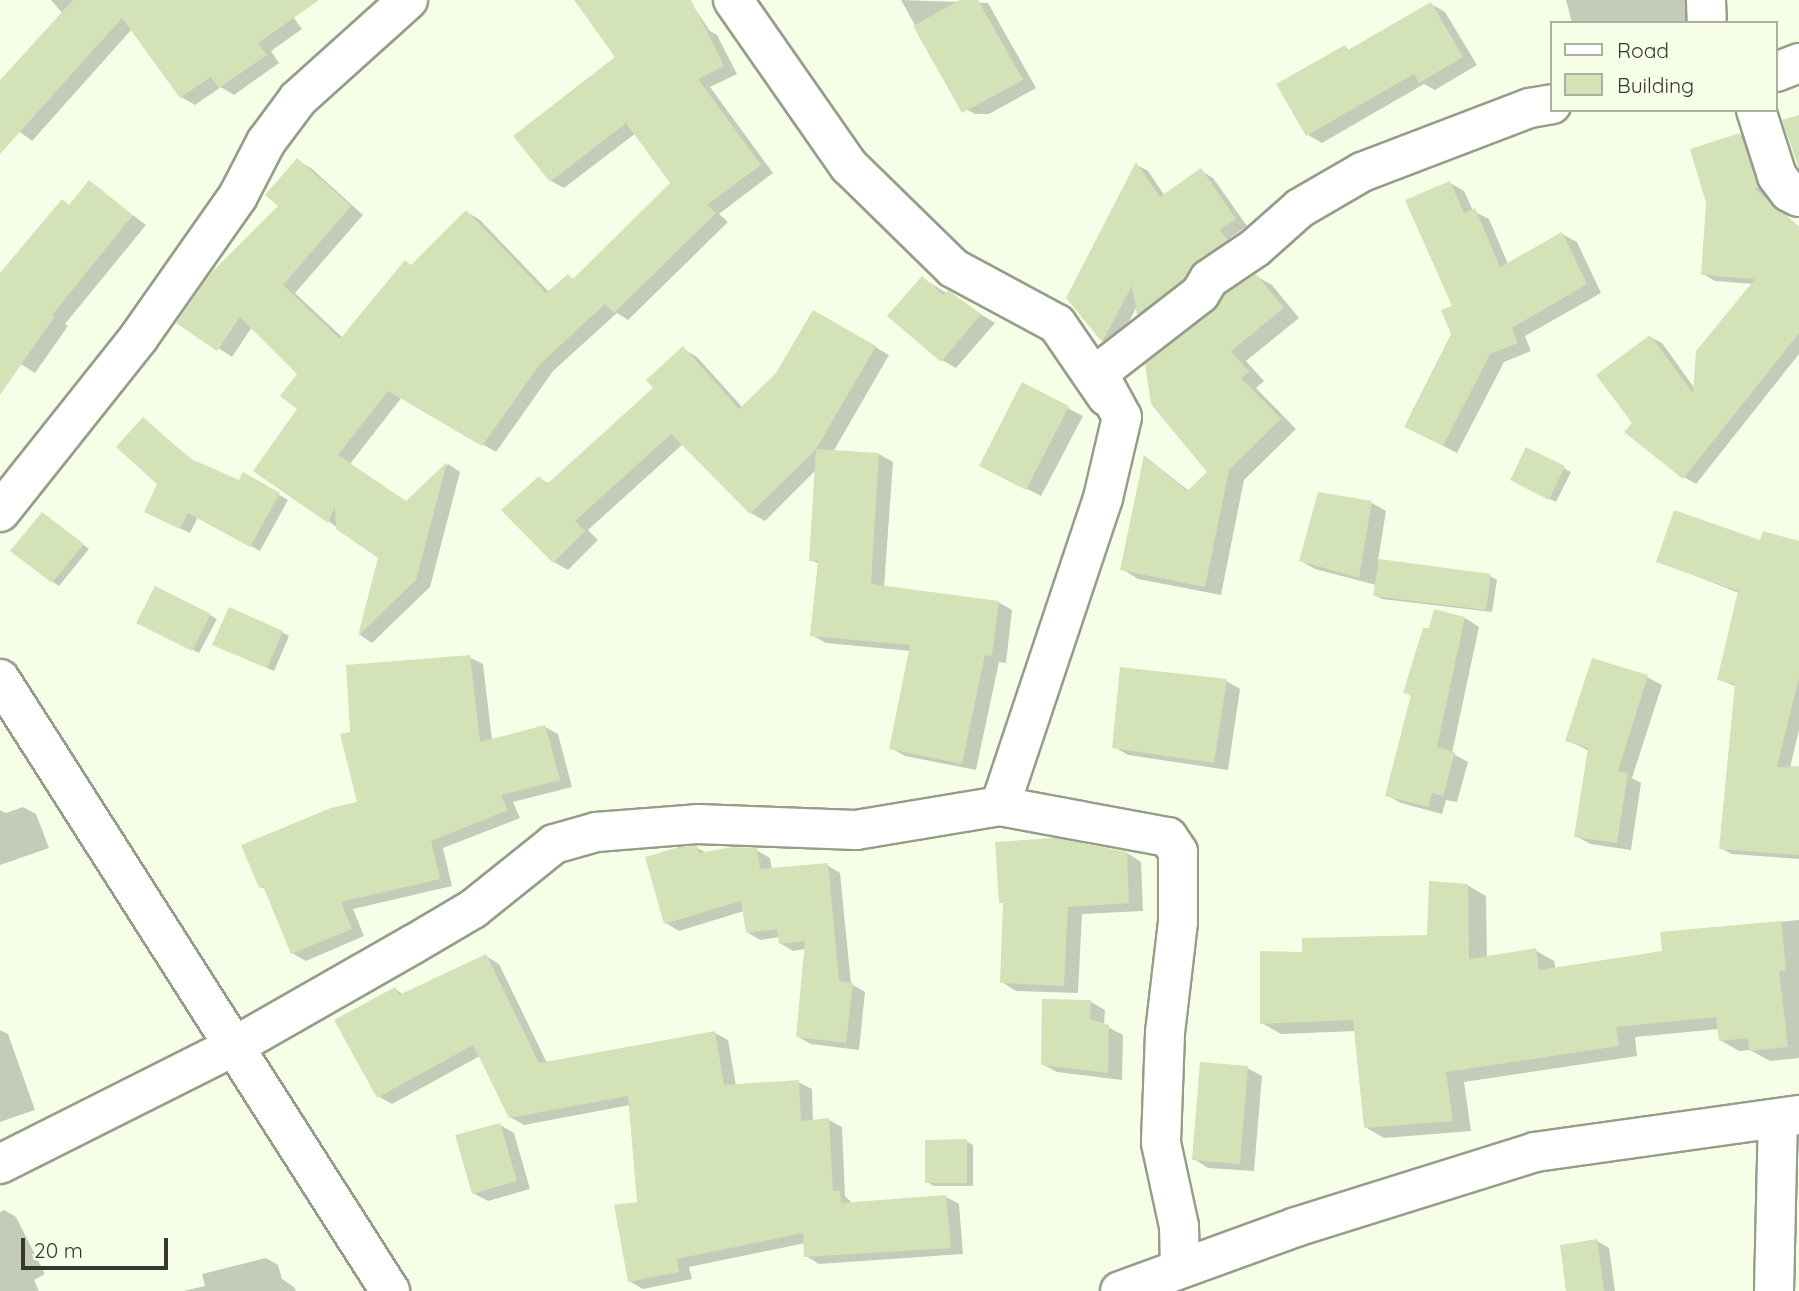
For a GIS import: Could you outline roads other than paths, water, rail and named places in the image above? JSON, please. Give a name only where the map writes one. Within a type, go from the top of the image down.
[{"type":"street","points":[[0,512],[139,337],[238,196],[266,142],[298,99],[408,0]]},
{"type":"street","points":[[733,0],[849,166],[953,268],[1057,324],[1122,417]]},
{"type":"street","points":[[1706,0],[1707,21]]},
{"type":"street","points":[[1778,71],[1799,63]]},
{"type":"street","points":[[1000,806],[1103,498],[1122,417],[1098,373],[1200,293],[1209,279],[1255,248],[1300,208],[1362,172],[1495,121],[1550,105]]},
{"type":"street","points":[[1757,112],[1777,176],[1789,192],[1799,197]]},
{"type":"street","points":[[0,680],[390,1291]]},
{"type":"street","points":[[0,1164],[233,1047],[473,909],[554,844],[596,832],[697,824],[856,830],[1000,806],[1168,837],[1178,852],[1178,922],[1165,1033],[1161,1143],[1179,1226],[1180,1268]]},
{"type":"street","points":[[1120,1291],[1296,1227],[1535,1152],[1788,1117],[1774,1291]]}]
